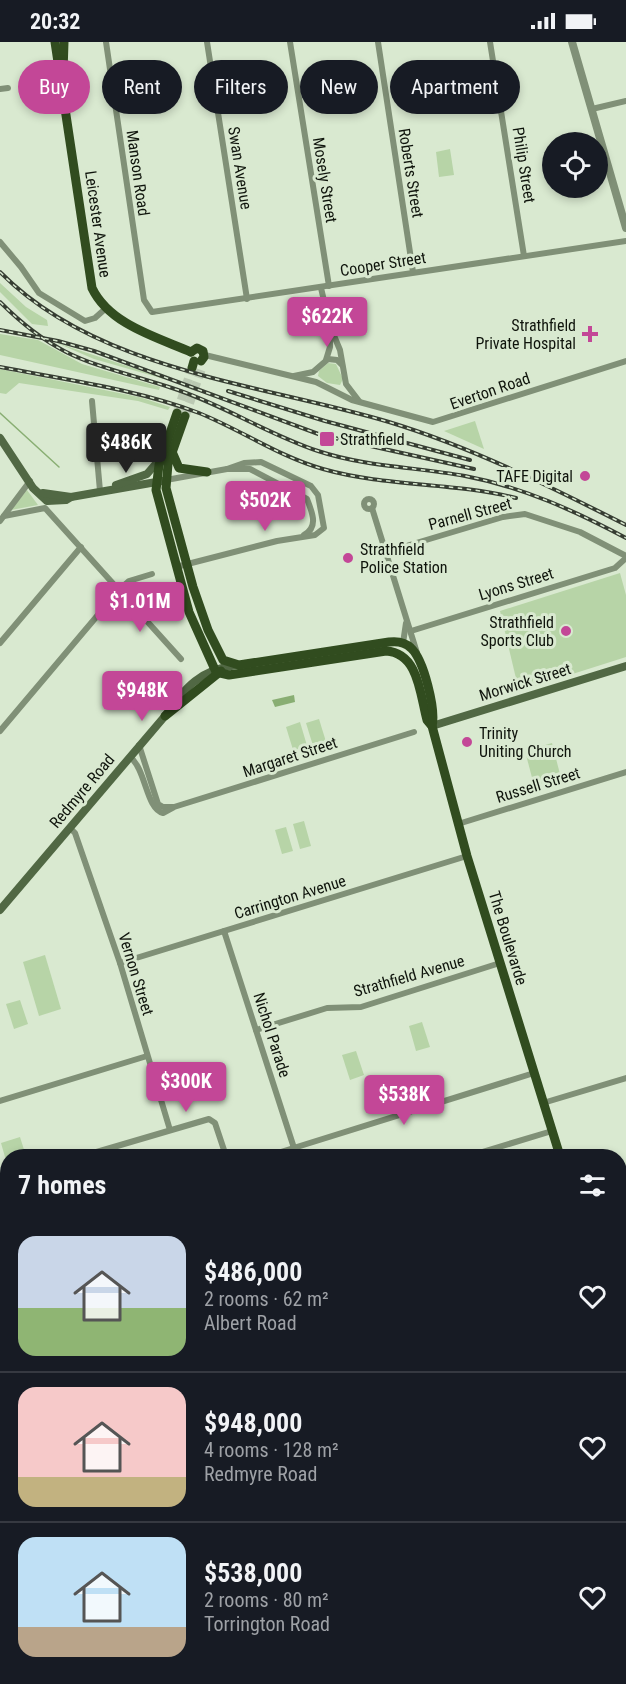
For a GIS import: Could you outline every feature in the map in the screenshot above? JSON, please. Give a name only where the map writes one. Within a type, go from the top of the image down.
[{"type":"main road","name":"Leicester Avenue","points":[[56,42],[59,60]]},
{"type":"main road","name":"Leicester Avenue","points":[[63,60],[64,42]]},
{"type":"main road","name":"Leicester Avenue","points":[[67,114],[90,280],[96,296],[105,309]]},
{"type":"main road","points":[[105,309],[119,319],[197,361]]},
{"type":"main road","points":[[181,415],[166,480],[166,491],[186,564],[222,669],[189,612],[155,482],[162,457],[181,415]]},
{"type":"main road","points":[[0,438],[43,499],[60,501]]},
{"type":"main road","points":[[172,452],[179,468],[207,472]]},
{"type":"main road","points":[[111,490],[122,482],[147,474],[162,457]]},
{"type":"main road","points":[[45,508],[71,497],[166,480]]},
{"type":"main road","points":[[30,481],[45,494],[71,497]]},
{"type":"main road","points":[[165,716],[211,682],[222,669],[389,642],[403,643],[418,657]]},
{"type":"main road","points":[[403,643],[403,650],[414,664],[415,673]]},
{"type":"main road","name":"Redmyre Road","points":[[0,910],[165,716],[187,686],[222,669],[386,651],[405,657]]},
{"type":"main road","name":"The Boulevarde","points":[[405,657],[415,673],[427,720],[432,726],[467,856],[558,1149]]},
{"type":"main road","name":"The Boulevarde","points":[[418,657],[434,717],[432,726]]},
{"type":"main road","name":"Morwick Street","points":[[432,726],[626,666]]},
{"type":"street","name":"Manson Road","points":[[106,42],[146,306]]},
{"type":"street","name":"Swan Avenue","points":[[207,42],[247,299]]},
{"type":"street","name":"Mosely Street","points":[[290,42],[328,286]]},
{"type":"street","name":"Roberts Street","points":[[378,42],[412,272]]},
{"type":"street","name":"Philip Street","points":[[490,42],[524,256]]},
{"type":"street","points":[[572,42],[626,228]]},
{"type":"street","points":[[0,89],[8,88]]},
{"type":"street","points":[[592,109],[626,100]]},
{"type":"street","name":"Cooper Street","points":[[146,306],[156,312],[626,241]]},
{"type":"street","points":[[0,242],[45,299],[86,321],[95,318],[105,309]]},
{"type":"street","points":[[321,288],[330,326],[340,350],[346,384],[353,396],[361,402]]},
{"type":"street","points":[[285,375],[299,376],[314,372],[326,360],[330,347],[330,326]]},
{"type":"street","points":[[326,360],[334,359],[342,365]]},
{"type":"street","points":[[197,361],[285,375],[316,382],[337,391],[346,384]]},
{"type":"street","name":"Everton Road","points":[[337,391],[352,400],[428,421],[440,421],[626,361]]},
{"type":"street","points":[[314,372],[316,382]]},
{"type":"street","points":[[92,401],[100,491]]},
{"type":"street","points":[[176,567],[319,533],[326,524],[317,493],[311,486],[261,462],[244,463],[227,469]]},
{"type":"street","points":[[166,480],[227,469],[256,470],[305,496],[314,523],[309,532],[301,536]]},
{"type":"street","points":[[2,518],[30,481]]},
{"type":"street","points":[[305,496],[311,486]]},
{"type":"street","points":[[2,518],[45,508],[181,659]]},
{"type":"street","name":"The Boulevarde","points":[[372,508],[418,657]]},
{"type":"street","name":"Parnell Street","points":[[386,552],[503,517],[525,514],[580,532],[626,557]]},
{"type":"street","points":[[0,643],[81,547]]},
{"type":"street","name":"Lyons Street","points":[[411,631],[615,568],[626,557]]},
{"type":"street","points":[[0,731],[118,590],[129,581],[152,573]]},
{"type":"street","name":"The Boulevarde","points":[[403,643],[406,624]]},
{"type":"street","name":"Margaret Street","points":[[174,807],[414,732]]},
{"type":"street","points":[[134,752],[142,761],[158,804],[163,807],[174,807]]},
{"type":"street","points":[[134,752],[156,810],[162,813],[174,807]]},
{"type":"street","name":"Russell Street","points":[[458,824],[626,772]]},
{"type":"street","name":"Vernon Street","points":[[70,828],[75,833],[120,963],[170,1130]]},
{"type":"street","name":"Carrington Avenue","points":[[120,963],[467,856]]},
{"type":"street","name":"Nichol Parade","points":[[224,931],[294,1148]]},
{"type":"street","name":"Strathfield Avenue","points":[[256,1030],[327,1008],[361,1007],[500,963]]},
{"type":"street","points":[[0,1101],[147,1056]]},
{"type":"street","points":[[291,1149],[534,1073]]},
{"type":"street","points":[[543,1103],[626,1078]]},
{"type":"street","points":[[106,1149],[209,1119],[215,1123],[224,1149]]},
{"type":"street","points":[[492,1149],[552,1131]]},
{"type":"shaded area","points":[[450,149],[454,175],[439,177],[436,152]]},
{"type":"shaded area","points":[[0,283],[26,307],[47,320],[48,326],[32,324],[0,292]]},
{"type":"shaded area","points":[[0,334],[38,340],[82,364],[160,387],[159,390],[0,355]]},
{"type":"shaded area","points":[[57,343],[164,378],[164,379],[94,359]]},
{"type":"shaded area","points":[[328,363],[336,364],[343,379],[340,385],[327,383],[318,376],[319,371]]},
{"type":"shaded area","points":[[0,369],[139,397],[170,407],[168,410],[138,401],[19,383],[6,394],[0,393]]},
{"type":"shaded area","points":[[475,421],[484,449],[444,431]]},
{"type":"shaded area","points":[[27,490],[38,505],[11,510]]},
{"type":"shaded area","name":"Strathfield Sports Club","points":[[620,573],[626,595],[626,657],[519,691],[500,611]]},
{"type":"shaded area","points":[[294,695],[295,702],[275,707],[272,700]]},
{"type":"shaded area","points":[[319,719],[327,745],[314,749],[306,723]]},
{"type":"shaded area","points":[[300,722],[308,749],[294,753],[286,727]]},
{"type":"shaded area","points":[[552,743],[562,782],[535,789],[525,751]]},
{"type":"shaded area","points":[[304,821],[311,846],[300,849],[293,824]]},
{"type":"shaded area","points":[[286,827],[293,851],[282,854],[275,830]]},
{"type":"shaded area","points":[[45,955],[61,1009],[39,1016],[23,962]]},
{"type":"shaded area","points":[[20,1000],[28,1024],[14,1029],[6,1004]]},
{"type":"shaded area","points":[[422,1022],[430,1047],[416,1051],[409,1026]]},
{"type":"shaded area","points":[[356,1051],[364,1075],[350,1080],[342,1055]]},
{"type":"shaded area","points":[[20,1137],[24,1149],[3,1149],[1,1143]]},
{"type":"waterway","points":[[0,413],[59,467]]},
{"type":"tunnel","points":[[177,413],[192,368]]},
{"type":"tunnel","points":[[185,416],[201,370]]},
{"type":"railway","points":[[0,272],[39,305],[84,332],[132,353],[183,370],[340,409],[420,432],[509,468],[626,525]]},
{"type":"railway","points":[[0,302],[21,322],[60,349],[100,366],[209,402],[299,444],[354,460],[465,476],[528,493],[568,509],[626,538]]},
{"type":"railway","points":[[0,330],[58,341],[94,351],[321,435],[474,469]]},
{"type":"railway","points":[[0,367],[101,386],[175,405],[215,420],[291,458],[323,469],[371,479],[468,489],[516,498]]},
{"type":"railway","points":[[228,391],[325,421],[470,460]]},
{"type":"place","name":"Strathfield Private Hospital","points":[[590,334]]},
{"type":"place","name":"Strathfield","points":[[327,439]]},
{"type":"place","name":"TAFE Digital","points":[[585,476]]},
{"type":"place","name":"Strathfield Police Station","points":[[348,558]]},
{"type":"place","name":"Strathfield Sports Club","points":[[566,631]]},
{"type":"place","name":"Trinity Uniting Church","points":[[467,742]]}]
